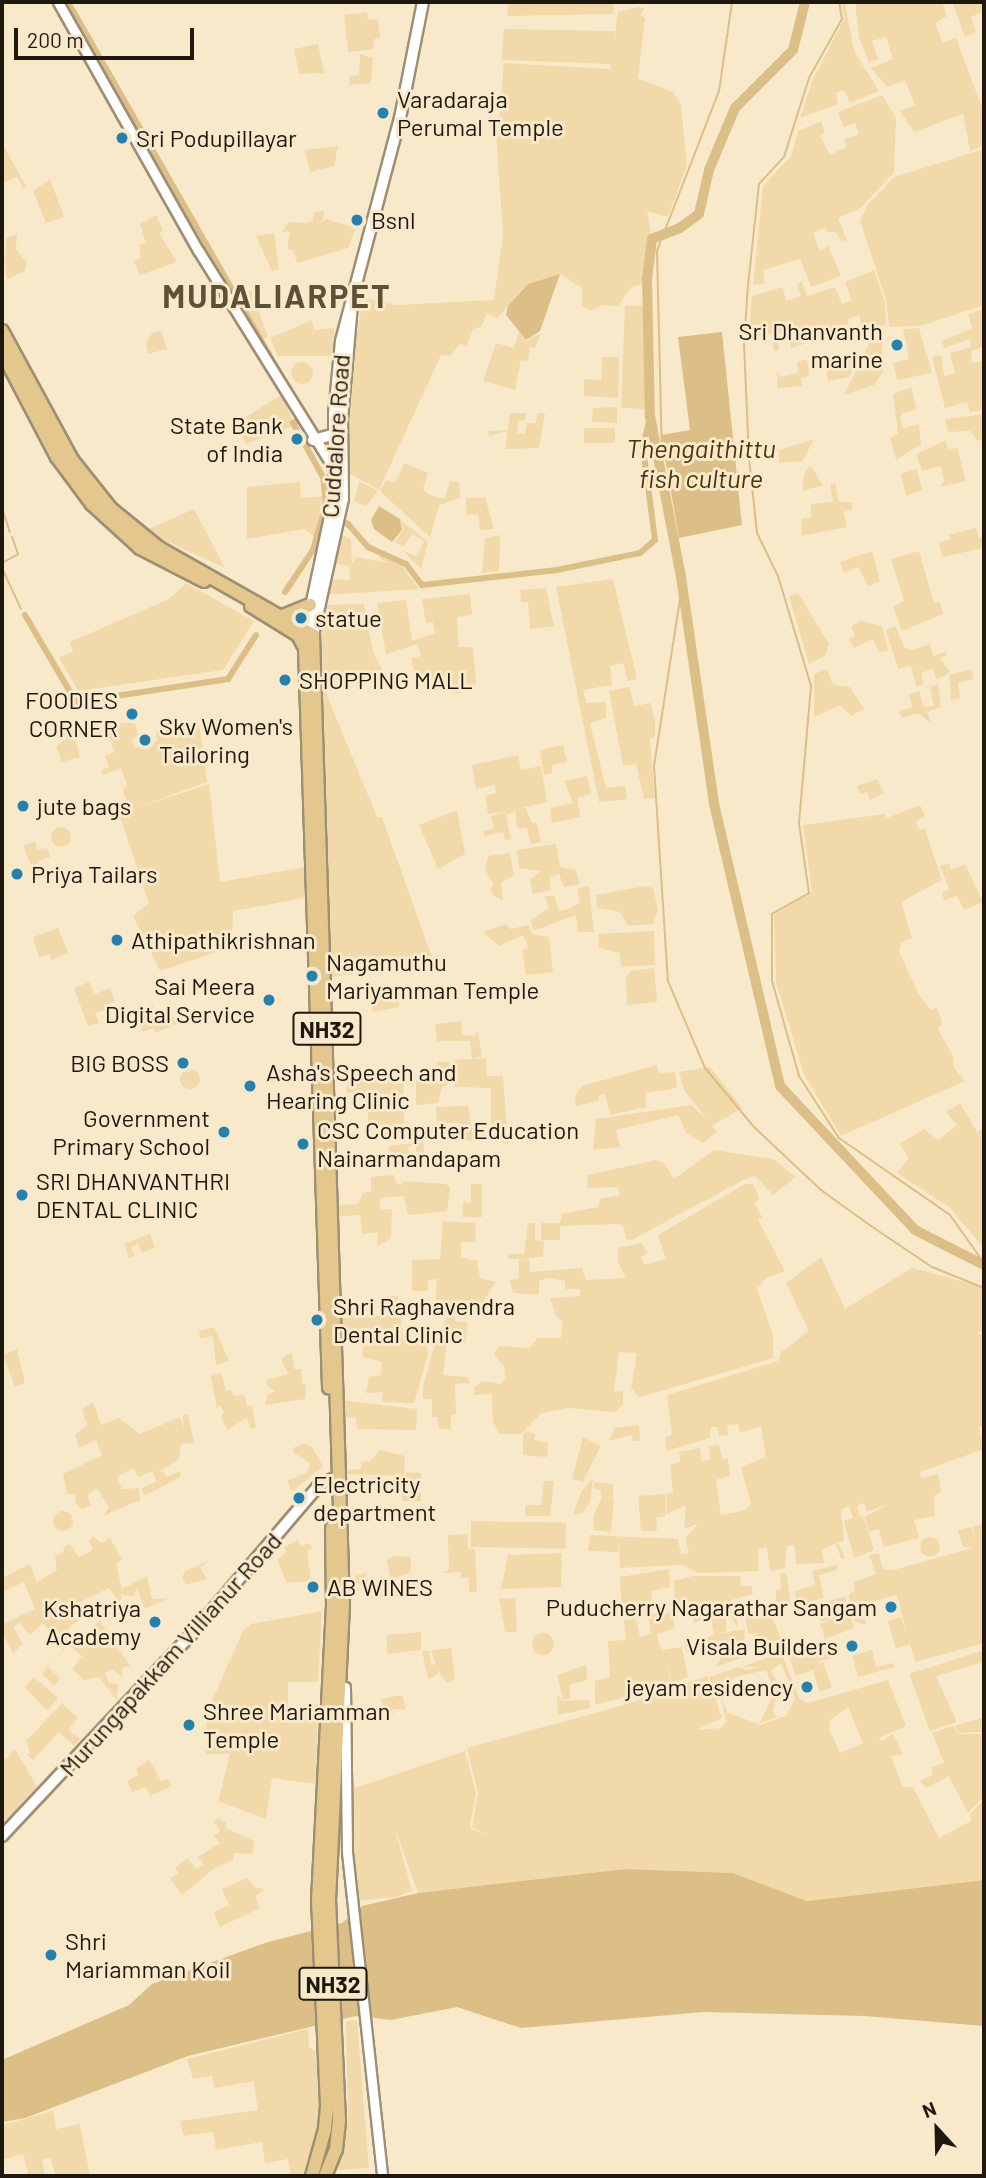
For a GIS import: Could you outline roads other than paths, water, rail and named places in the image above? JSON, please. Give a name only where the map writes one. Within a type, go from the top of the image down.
[{"type":"highway","points":[[2,331],[72,460],[111,509],[159,548],[309,637]]},
{"type":"highway","points":[[2,352],[65,470],[108,523],[155,557],[285,615],[309,637]]},
{"type":"highway","points":[[285,615],[310,605]]},
{"type":"highway","name":"NH32","points":[[309,637],[341,1657],[324,1901]]},
{"type":"highway","name":"NH32","points":[[325,2176],[336,2149],[339,2121],[331,2066],[324,1901],[336,1476]]},
{"type":"highway","name":"NH32","points":[[312,2176],[325,2129],[331,2066]]},
{"type":"main road","name":"Cuddalore Road","points":[[339,479],[334,434],[341,341],[400,118],[423,2]]},
{"type":"main road","name":"Cuddalore Road","points":[[309,637],[339,498],[342,411],[352,305]]},
{"type":"main road","points":[[313,440],[334,434]]},
{"type":"main road","name":"Cuddalore Road","points":[[309,637],[310,605],[330,539]]},
{"type":"main road","name":"Murungapakkam Villianur Road","points":[[2,1836],[191,1635],[319,1485],[336,1476]]},
{"type":"street","points":[[58,2],[294,410],[339,479]]},
{"type":"street","points":[[341,1657],[351,1894],[365,2046],[382,2176]]},
{"type":"street","points":[[376,2144],[377,2176]]},
{"type":"water","points":[[560,274],[540,331],[526,340],[506,315],[508,306],[528,284]]},
{"type":"water","name":"Thengaithittu fish culture","points":[[722,332],[742,525],[679,538],[661,435],[690,430],[678,337]]},
{"type":"water","points":[[379,506],[400,519],[402,530],[392,542],[374,529],[371,520]]},
{"type":"water","points":[[625,1869],[733,1873],[807,1901],[984,1880],[984,2026],[865,2016],[704,2012],[521,2028],[457,2007],[391,2020],[356,2016],[188,2056],[25,2118],[2,2122],[2,2060],[129,2005],[152,1984],[268,1942],[342,1923],[362,1906],[418,1893]]},
{"type":"waterway","points":[[68,2],[289,389]]},
{"type":"waterway","points":[[732,2],[719,91],[657,251],[662,459],[684,574],[654,766],[668,981],[705,1068],[754,1127],[821,1190],[871,1226],[932,1267],[984,1288]]},
{"type":"waterway","points":[[805,2],[793,50],[735,108],[709,170],[699,214],[680,228],[652,239],[647,278],[650,416],[681,577],[714,804],[780,1086],[915,1230],[984,1265]]},
{"type":"waterway","points":[[839,2],[842,19],[809,78],[784,157],[759,184],[748,285],[744,344],[749,459],[757,533],[778,576],[811,686],[799,823],[809,893],[772,914],[772,981],[799,1076],[839,1138],[950,1215],[984,1263]]},
{"type":"waterway","points":[[285,592],[313,550],[326,504],[323,477],[293,423],[303,416]]},
{"type":"waterway","points":[[338,520],[348,524],[368,547],[406,564],[422,585],[557,570],[640,553],[655,540],[643,447],[650,416]]},
{"type":"waterway","points":[[2,508],[10,532]]},
{"type":"waterway","points":[[2,563],[18,554],[12,537]]},
{"type":"waterway","points":[[2,568],[21,609]]},
{"type":"waterway","points":[[25,615],[76,702],[228,679],[256,635]]},
{"type":"place","name":"Varadaraja Perumal Temple","points":[[383,113]]},
{"type":"place","name":"Sri Podupillayar","points":[[122,138]]},
{"type":"place","name":"Bsnl","points":[[357,220]]},
{"type":"place","name":"Sri Dhanvanth marine","points":[[897,345]]},
{"type":"place","name":"State Bank of India","points":[[297,439]]},
{"type":"place","name":"statue","points":[[301,618]]},
{"type":"place","name":"SHOPPING MALL","points":[[285,680]]},
{"type":"place","name":"FOODIES CORNER","points":[[132,714]]},
{"type":"place","name":"Skv Women's Tailoring","points":[[145,740]]},
{"type":"place","name":"jute bags","points":[[23,806]]},
{"type":"place","name":"Priya Tailars","points":[[17,874]]},
{"type":"place","name":"Athipathikrishnan","points":[[117,940]]},
{"type":"place","name":"Nagamuthu Mariyamman Temple","points":[[312,976]]},
{"type":"place","name":"Sai Meera Digital Service","points":[[269,1000]]},
{"type":"place","name":"BIG BOSS","points":[[183,1063]]},
{"type":"place","name":"Asha's Speech and Hearing Clinic","points":[[250,1086]]},
{"type":"place","name":"Government Primary School","points":[[224,1132]]},
{"type":"place","name":"CSC Computer Education Nainarmandapam","points":[[303,1144]]},
{"type":"place","name":"SRI DHANVANTHRI DENTAL CLINIC","points":[[22,1195]]},
{"type":"place","name":"Shri Raghavendra Dental Clinic","points":[[317,1320]]},
{"type":"place","name":"Electricity department","points":[[299,1498]]},
{"type":"place","name":"AB WINES","points":[[313,1587]]},
{"type":"place","name":"Puducherry Nagarathar Sangam","points":[[891,1607]]},
{"type":"place","name":"Kshatriya Academy","points":[[155,1622]]},
{"type":"place","name":"Visala Builders","points":[[852,1646]]},
{"type":"place","name":"jeyam residency","points":[[807,1687]]},
{"type":"place","name":"Shree Mariamman Temple","points":[[189,1725]]},
{"type":"place","name":"Shri Mariamman Koil","points":[[51,1955]]},
{"type":"district","name":"MUDALIARPET","points":[[277,295]]}]
